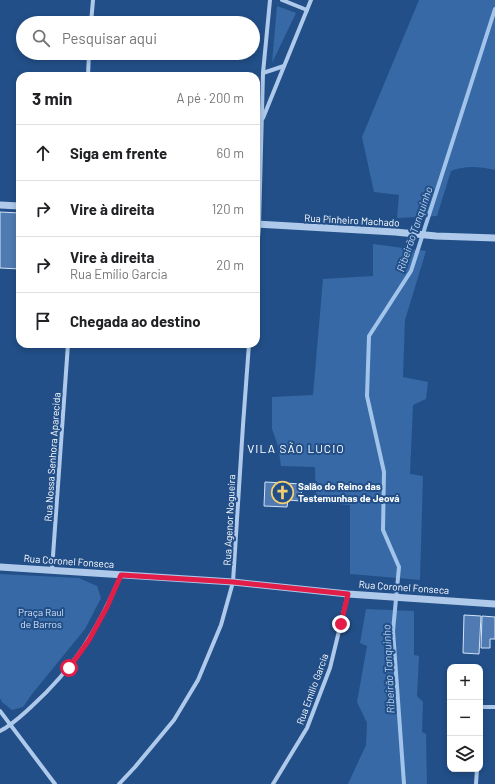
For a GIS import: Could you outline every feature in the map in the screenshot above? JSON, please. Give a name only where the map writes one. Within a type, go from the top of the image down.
[{"type":"street","points":[[92,16],[93,0]]},
{"type":"street","points":[[260,172],[263,73],[270,0]]},
{"type":"street","points":[[282,0],[307,10]]},
{"type":"street","points":[[262,120],[311,0]]},
{"type":"street","points":[[88,72],[89,60]]},
{"type":"street","points":[[263,73],[284,66]]},
{"type":"street","points":[[0,205],[16,206]]},
{"type":"street","name":"Rua Pinheiro Machado","points":[[260,225],[395,232],[436,236],[495,238]]},
{"type":"street","name":"Rua Nossa Senhora Aparecida","points":[[52,570],[68,348]]},
{"type":"street","name":"Rua Agenor Nogueira","points":[[119,784],[174,720],[198,680],[221,625],[233,582],[242,425],[249,348]]},
{"type":"street","name":"Rua Coronel Fonseca","points":[[0,567],[233,582],[348,594],[495,604]]},
{"type":"street","points":[[0,731],[10,726],[40,699],[69,668],[89,640],[107,607],[121,575]]},
{"type":"street","name":"Rua Emílio Garcia","points":[[274,784],[307,728],[330,668],[348,594]]},
{"type":"street","points":[[483,707],[495,707]]},
{"type":"street","points":[[0,711],[55,784]]},
{"type":"street","points":[[476,784],[477,772]]},
{"type":"green space","points":[[419,0],[495,0],[495,170],[473,167],[451,171],[437,216],[397,218],[399,195],[374,192],[362,137]]},
{"type":"green space","points":[[277,6],[296,13],[272,63]]},
{"type":"green space","points":[[373,244],[426,251],[405,320],[403,377],[428,382],[426,399],[413,405],[410,474],[423,476],[420,580],[350,574],[350,505],[316,502],[315,467],[281,466],[278,446],[272,429],[272,397],[313,395],[323,279],[373,276]]},
{"type":"green space","name":"Praça Raul de Barros","points":[[0,574],[79,578],[97,586],[101,598],[85,629],[23,707],[12,710],[2,702],[0,698]]},
{"type":"green space","points":[[366,609],[414,611],[414,655],[419,656],[417,696],[423,702],[422,732],[426,734],[427,784],[348,784],[366,745],[367,723],[357,702],[367,646],[360,643]]},
{"type":"building","points":[[0,212],[16,213],[16,269],[0,268]]},
{"type":"building","name":"Salão do Reino das Testemunhas de Jeová","points":[[265,482],[302,484],[301,501],[288,500],[287,507],[264,506]]},
{"type":"building","points":[[464,615],[481,616],[479,654],[463,653]]},
{"type":"building","points":[[482,616],[495,617],[495,639],[490,639],[490,648],[481,648]]},
{"type":"waterway","name":"Ribeirão Tanquinho","points":[[404,784],[393,631],[399,567],[383,530],[384,472],[367,396],[369,336],[411,271],[495,9]]},
{"type":"place","name":"Salão do Reino das Testemunhas de Jeová","points":[[283,492]]},
{"type":"district","name":"VILA SÃO LUCIO","points":[[296,448]]},
{"type":"route","points":[[69,668],[89,640],[107,607],[121,575],[233,582],[348,594],[341,624]]}]
